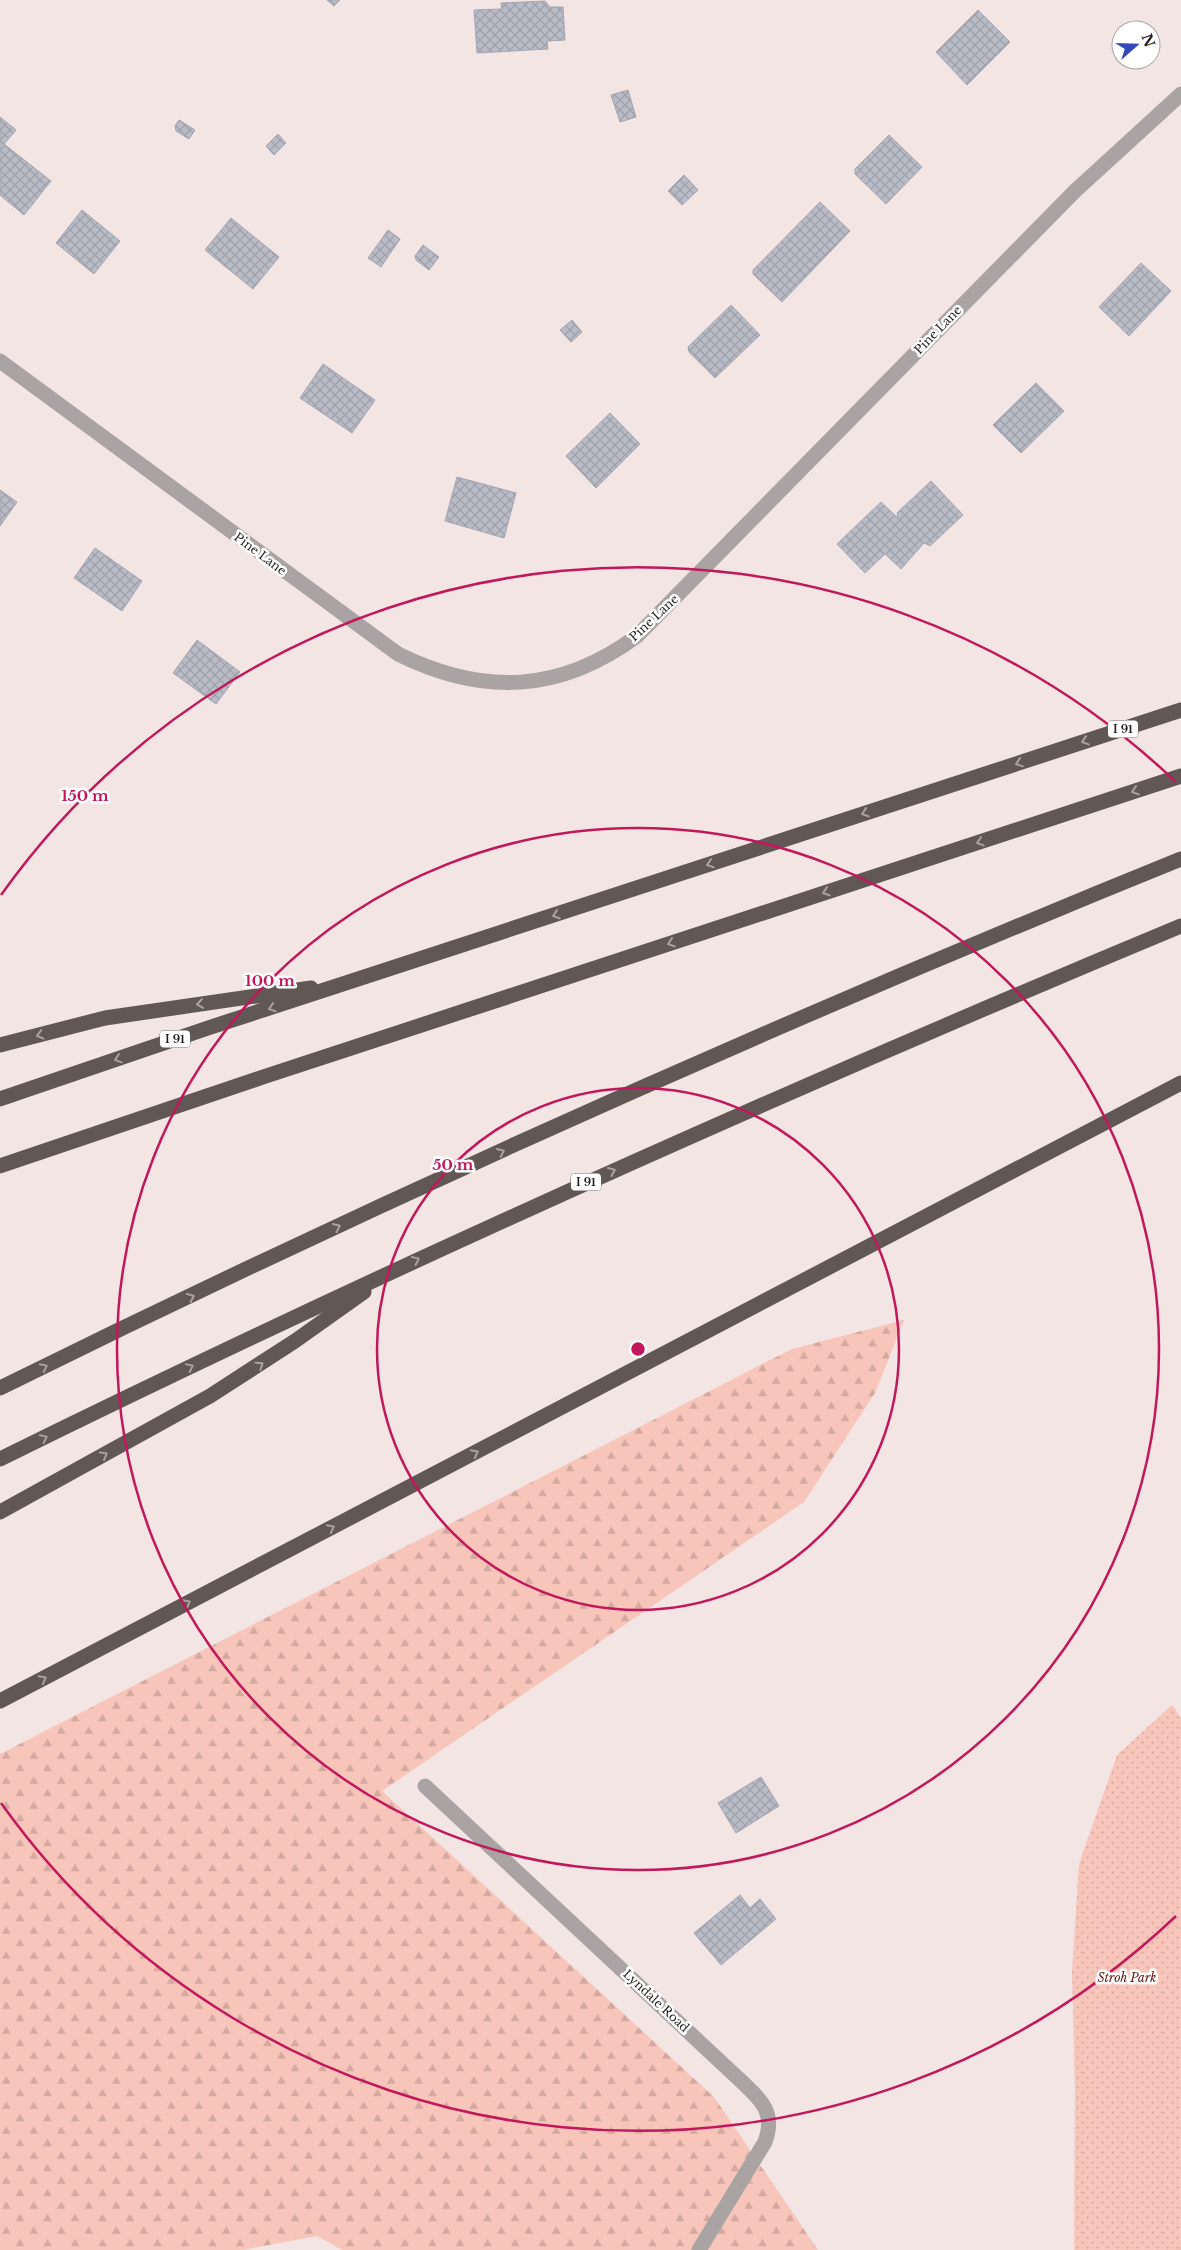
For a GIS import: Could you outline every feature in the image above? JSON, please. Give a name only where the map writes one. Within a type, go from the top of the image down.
[{"type":"highway","name":"I 91","points":[[0,1099],[1181,710]]},
{"type":"highway","points":[[0,1166],[1181,776]]},
{"type":"highway","points":[[0,1388],[354,1220],[629,1093],[985,940],[1181,859]]},
{"type":"highway","name":"I 91","points":[[0,1459],[396,1269],[547,1200],[841,1069],[1181,926]]},
{"type":"highway","points":[[0,1045],[105,1018],[352,982]]},
{"type":"highway","points":[[0,1702],[1181,1083]]},
{"type":"highway","points":[[0,1512],[210,1396],[295,1341],[396,1269]]},
{"type":"street","name":"Pine Lane","points":[[0,361],[398,654],[437,672],[464,679],[499,683],[542,680],[570,673],[602,659],[643,631],[1076,191],[1181,94]]},
{"type":"street","name":"Lyndale Road","points":[[424,1786],[740,2080],[764,2105],[770,2124],[766,2142],[699,2250]]},
{"type":"green space","points":[[904,1320],[875,1393],[804,1502],[382,1791],[714,2097],[818,2250],[342,2250],[317,2236],[242,2250],[0,2250],[0,1754],[792,1349]]},
{"type":"green space","name":"Stroh Park","points":[[1172,1705],[1181,1718],[1181,2250],[1074,2250],[1075,2089],[1072,1972],[1079,1864],[1117,1755]]},
{"type":"building","points":[[327,0],[340,0],[334,6]]},
{"type":"building","points":[[545,1],[550,7],[563,7],[565,40],[547,41],[548,49],[477,53],[474,10],[502,9],[501,3]]},
{"type":"building","points":[[978,10],[1010,42],[967,85],[936,52]]},
{"type":"building","points":[[628,90],[636,117],[620,122],[611,95]]},
{"type":"building","points":[[0,117],[16,130],[4,144],[51,181],[24,215],[0,195]]},
{"type":"building","points":[[179,120],[195,130],[189,139],[176,131],[175,126]]},
{"type":"building","points":[[278,134],[286,143],[274,155],[266,146]]},
{"type":"building","points":[[889,135],[922,167],[886,204],[855,174],[855,169]]},
{"type":"building","points":[[684,175],[698,190],[682,205],[668,191]]},
{"type":"building","points":[[820,202],[850,231],[782,302],[753,274],[753,270]]},
{"type":"building","points":[[82,210],[120,241],[94,274],[56,243]]},
{"type":"building","points":[[231,218],[279,257],[253,289],[205,250]]},
{"type":"building","points":[[388,230],[400,239],[381,267],[368,258]]},
{"type":"building","points":[[423,245],[439,257],[429,270],[416,260],[415,256]]},
{"type":"building","points":[[1141,263],[1171,291],[1129,336],[1099,307]]},
{"type":"building","points":[[731,305],[760,335],[715,378],[689,352],[688,347]]},
{"type":"building","points":[[572,320],[582,332],[571,342],[560,330]]},
{"type":"building","points":[[323,364],[375,400],[352,433],[300,398]]},
{"type":"building","points":[[1036,383],[1064,411],[1021,453],[993,425]]},
{"type":"building","points":[[610,413],[640,444],[596,488],[566,456]]},
{"type":"building","points":[[457,477],[516,493],[504,538],[445,521]]},
{"type":"building","points":[[931,481],[963,515],[930,546],[924,543],[901,569],[885,554],[865,573],[837,544],[881,502],[898,518],[897,513]]},
{"type":"building","points":[[0,490],[17,502],[0,526]]},
{"type":"building","points":[[95,548],[142,581],[122,611],[74,578]]},
{"type":"building","points":[[197,640],[240,672],[216,704],[173,673]]},
{"type":"building","points":[[761,1777],[779,1806],[736,1833],[718,1803]]},
{"type":"building","points":[[740,1895],[750,1908],[760,1899],[776,1919],[721,1965],[694,1933]]}]
